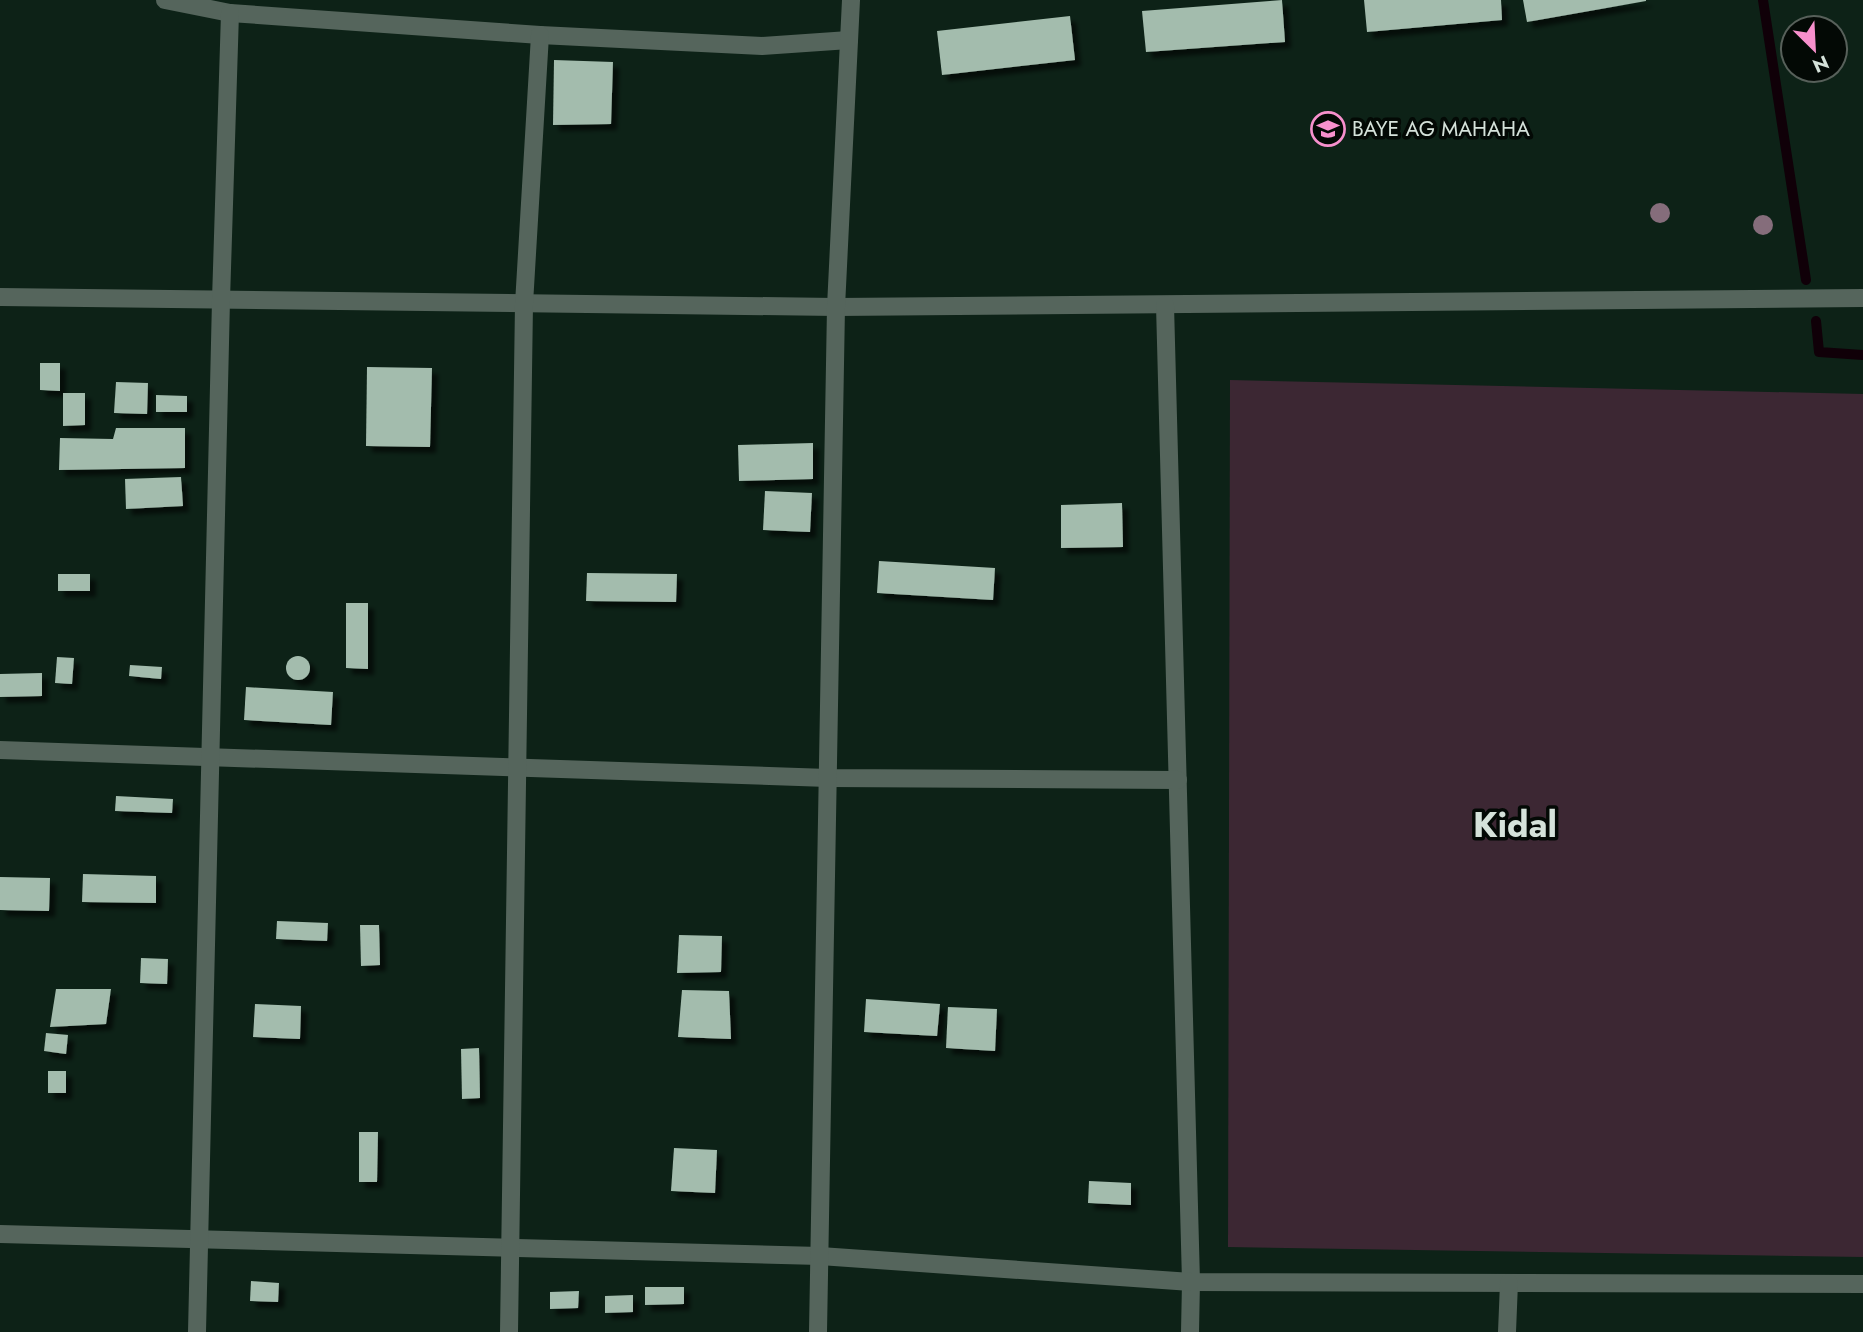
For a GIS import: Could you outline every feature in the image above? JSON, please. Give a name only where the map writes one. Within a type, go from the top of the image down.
[{"type":"street","points":[[165,0],[230,13],[540,35],[762,46],[849,40]]},
{"type":"street","points":[[818,1332],[836,307],[851,0]]},
{"type":"street","points":[[197,1332],[220,300],[230,13]]},
{"type":"street","points":[[509,1332],[524,304],[540,35]]},
{"type":"street","points":[[0,298],[836,307],[1863,298]]},
{"type":"street","points":[[1165,305],[1191,1282],[1190,1332]]},
{"type":"street","points":[[0,750],[828,778],[1178,780]]},
{"type":"street","points":[[0,1234],[820,1256],[1191,1282],[1863,1284]]},
{"type":"street","points":[[1507,1332],[1509,1283]]},
{"type":"shaded area","points":[[1230,380],[1863,394],[1863,1257],[1228,1247]]},
{"type":"building","points":[[1282,0],[1285,42],[1146,52],[1142,11]]},
{"type":"building","points":[[1364,0],[1501,0],[1502,20],[1367,32]]},
{"type":"building","points":[[1523,0],[1646,0],[1646,1],[1527,22]]},
{"type":"building","points":[[1070,16],[1075,60],[942,75],[937,31]]},
{"type":"building","points":[[554,60],[613,62],[611,124],[553,125]]},
{"type":"building","points":[[40,363],[60,363],[60,391],[40,390]]},
{"type":"building","points":[[367,367],[432,368],[430,447],[366,446]]},
{"type":"building","points":[[116,382],[148,383],[147,414],[114,413]]},
{"type":"building","points":[[63,393],[85,393],[85,425],[63,426]]},
{"type":"building","points":[[156,395],[187,396],[187,412],[156,412]]},
{"type":"building","points":[[116,428],[185,428],[185,468],[59,470],[60,438],[113,439]]},
{"type":"building","points":[[813,443],[813,479],[739,481],[738,445]]},
{"type":"building","points":[[181,477],[183,506],[126,509],[125,479]]},
{"type":"building","points":[[765,491],[812,493],[810,532],[763,530]]},
{"type":"building","points":[[1122,503],[1123,547],[1061,548],[1061,505]]},
{"type":"building","points":[[879,561],[995,568],[993,600],[877,593]]},
{"type":"building","points":[[587,573],[677,574],[676,602],[586,601]]},
{"type":"building","points":[[58,574],[90,574],[90,591],[58,591]]},
{"type":"building","points":[[346,603],[368,603],[368,669],[346,668]]},
{"type":"building","points":[[298,656],[307,659],[310,668],[307,677],[298,680],[289,677],[286,668],[289,659]]},
{"type":"building","points":[[57,657],[74,658],[72,684],[55,683]]},
{"type":"building","points":[[130,665],[162,667],[161,679],[129,676]]},
{"type":"building","points":[[42,673],[42,696],[0,697],[0,674]]},
{"type":"building","points":[[246,687],[333,692],[331,725],[244,720]]},
{"type":"building","points":[[116,796],[173,799],[172,813],[115,811]]},
{"type":"building","points":[[83,874],[156,876],[156,903],[82,902]]},
{"type":"building","points":[[0,877],[50,878],[49,911],[0,910]]},
{"type":"building","points":[[277,921],[328,923],[327,941],[276,939]]},
{"type":"building","points":[[360,925],[379,925],[380,965],[361,966]]},
{"type":"building","points":[[679,935],[722,936],[721,972],[677,973]]},
{"type":"building","points":[[141,958],[168,959],[167,984],[140,983]]},
{"type":"building","points":[[56,989],[111,989],[106,1024],[50,1027]]},
{"type":"building","points":[[682,990],[729,991],[731,1039],[678,1037]]},
{"type":"building","points":[[866,999],[940,1004],[937,1036],[864,1032]]},
{"type":"building","points":[[255,1004],[301,1006],[300,1039],[253,1037]]},
{"type":"building","points":[[948,1007],[997,1009],[995,1051],[946,1048]]},
{"type":"building","points":[[46,1033],[68,1035],[66,1054],[44,1051]]},
{"type":"building","points":[[479,1048],[480,1098],[462,1099],[461,1049]]},
{"type":"building","points":[[48,1071],[66,1071],[66,1093],[48,1093]]},
{"type":"building","points":[[359,1132],[378,1132],[377,1182],[359,1182]]},
{"type":"building","points":[[674,1148],[717,1150],[715,1193],[671,1191]]},
{"type":"building","points":[[1089,1181],[1131,1183],[1131,1205],[1088,1203]]},
{"type":"building","points":[[251,1281],[279,1283],[278,1302],[250,1301]]},
{"type":"building","points":[[645,1287],[684,1287],[684,1304],[645,1305]]},
{"type":"building","points":[[579,1291],[578,1308],[550,1309],[550,1292]]},
{"type":"building","points":[[633,1295],[633,1312],[605,1313],[605,1296]]},
{"type":"waterway","points":[[1763,0],[1806,280]]},
{"type":"waterway","points":[[1816,321],[1819,352],[1863,355]]},
{"type":"place","name":"BAYE AG MAHAHA","points":[[1328,129]]},
{"type":"district","name":"Kidal","points":[[1515,825]]}]
